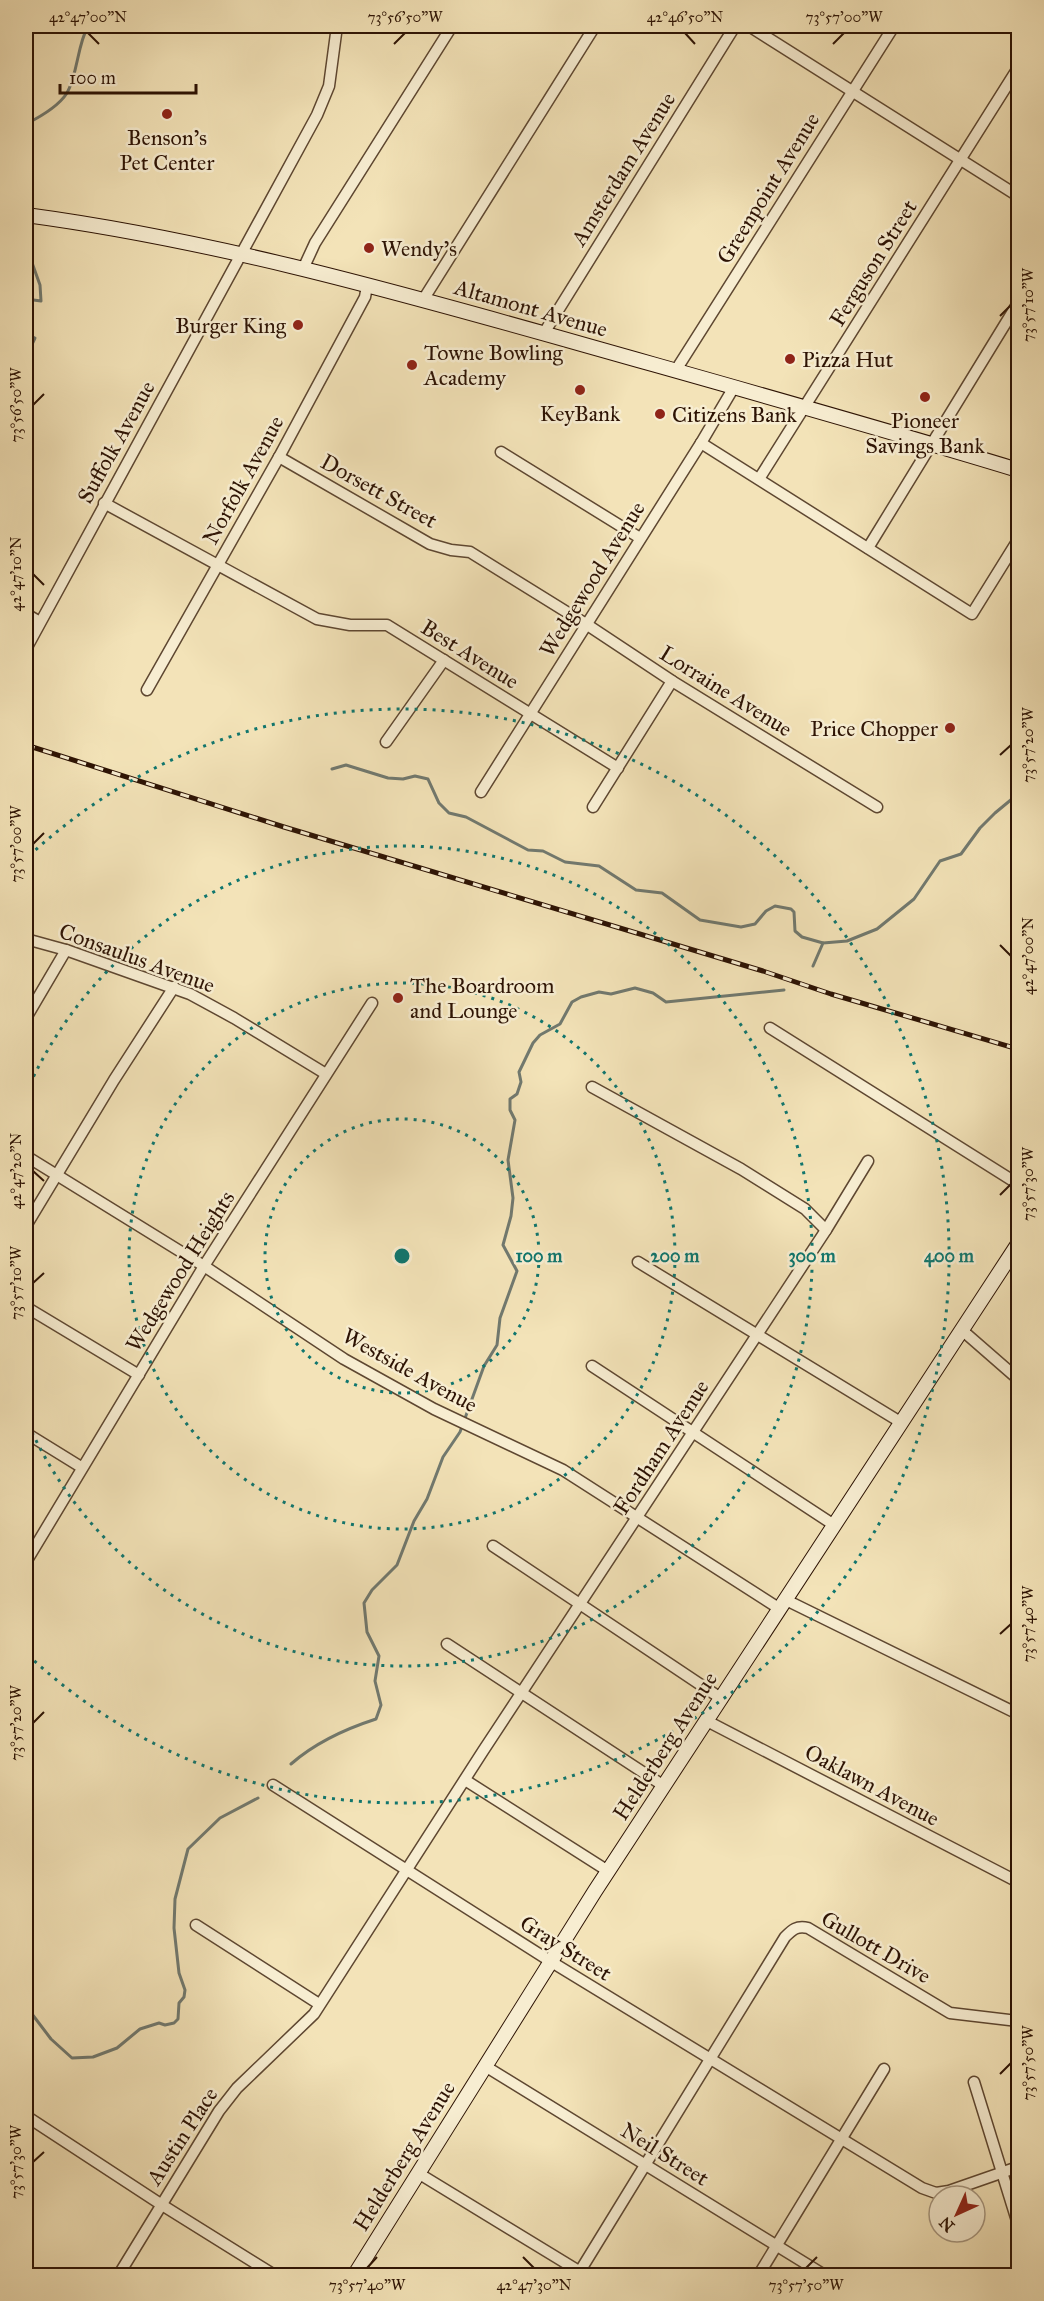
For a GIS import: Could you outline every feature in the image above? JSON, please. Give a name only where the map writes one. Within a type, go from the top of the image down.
[{"type":"street","name":"Suffolk Avenue","points":[[26,649],[317,115],[329,86],[337,26]]},
{"type":"street","points":[[303,269],[315,243],[452,26]]},
{"type":"street","points":[[423,300],[595,26]]},
{"type":"street","name":"Amsterdam Avenue","points":[[544,333],[735,26]]},
{"type":"street","points":[[749,26],[1018,196]]},
{"type":"street","name":"Greenpoint Avenue","points":[[675,370],[894,26]]},
{"type":"street","name":"Ferguson Street","points":[[759,479],[1018,68]]},
{"type":"street","name":"Altamont Avenue","points":[[26,215],[120,229],[242,253],[544,333],[1018,470]]},
{"type":"street","name":"Norfolk Avenue","points":[[147,690],[279,458],[365,297],[367,286]]},
{"type":"street","points":[[868,548],[1018,303]]},
{"type":"street","name":"Wedgewood Avenue","points":[[482,792],[734,387]]},
{"type":"street","points":[[701,443],[972,614],[1018,540]]},
{"type":"street","points":[[501,452],[640,538]]},
{"type":"street","name":"Dorsett Street","points":[[279,458],[430,544],[470,552],[586,624]]},
{"type":"street","name":"Best Avenue","points":[[104,503],[317,619],[350,626],[387,625],[618,768]]},
{"type":"street","points":[[26,614],[40,622]]},
{"type":"street","name":"Lorraine Avenue","points":[[586,624],[672,681],[877,807]]},
{"type":"street","points":[[386,742],[444,660]]},
{"type":"street","points":[[593,807],[672,681]]},
{"type":"street","name":"Consaulus Avenue","points":[[26,939],[66,950],[174,987],[215,1007],[326,1074]]},
{"type":"street","points":[[26,1018],[66,950]]},
{"type":"street","points":[[26,1226],[114,1080],[174,987]]},
{"type":"street","name":"Wedgewood Heights","points":[[26,1562],[81,1467],[204,1266],[372,1003]]},
{"type":"street","points":[[770,1028],[1018,1184]]},
{"type":"street","points":[[592,1087],[741,1168],[805,1209],[826,1230]]},
{"type":"street","name":"Westside Avenue","points":[[26,1156],[204,1266],[344,1359],[458,1420],[563,1470],[783,1605],[1018,1714]]},
{"type":"street","name":"Fordham Avenue","points":[[406,1870],[757,1336],[868,1161]]},
{"type":"street","name":"Helderberg Avenue","points":[[354,2276],[595,1891],[1018,1244]]},
{"type":"street","points":[[638,1262],[902,1424]]},
{"type":"street","points":[[26,1307],[139,1375]]},
{"type":"street","points":[[963,1331],[1018,1379]]},
{"type":"street","points":[[592,1366],[834,1525]]},
{"type":"street","points":[[26,1433],[81,1467]]},
{"type":"street","points":[[493,1546],[722,1699]]},
{"type":"street","points":[[447,1644],[664,1786]]},
{"type":"street","name":"Oaklawn Avenue","points":[[707,1721],[1018,1882]]},
{"type":"street","points":[[465,1780],[608,1871]]},
{"type":"street","name":"Gray Street","points":[[273,1785],[550,1961],[922,2188],[936,2193],[949,2191],[1018,2167]]},
{"type":"street","name":"Austin Place","points":[[118,2276],[219,2111],[237,2088],[308,2020],[406,1870]]},
{"type":"street","points":[[196,1925],[319,2004]]},
{"type":"street","name":"Gullott Drive","points":[[710,2058],[785,1937],[800,1926],[950,2013],[1018,2021]]},
{"type":"street","points":[[418,2173],[581,2274],[710,2058]]},
{"type":"street","name":"Neil Street","points":[[485,2066],[825,2276]]},
{"type":"street","points":[[758,2276],[884,2069]]},
{"type":"street","points":[[974,2082],[1018,2224]]},
{"type":"street","points":[[26,2116],[276,2276]]},
{"type":"waterway","points":[[26,124],[54,107],[67,93],[88,26]]},
{"type":"waterway","points":[[26,246],[40,285],[41,301],[26,299]]},
{"type":"waterway","points":[[26,334],[35,338],[26,357]]},
{"type":"waterway","points":[[332,769],[346,765],[388,778],[403,779],[415,776],[428,779],[439,803],[449,813],[466,817],[528,850],[543,851],[565,862],[599,866],[636,890],[662,893],[700,920],[741,927],[755,924],[766,911],[775,906],[791,909],[794,912],[795,931],[802,937],[823,943]]},
{"type":"waterway","points":[[813,966],[823,943],[847,941],[877,929],[914,899],[940,861],[961,854],[980,828],[1018,794]]},
{"type":"waterway","points":[[291,1764],[310,1749],[331,1737],[376,1719],[381,1705],[375,1681],[379,1656],[367,1632],[364,1603],[372,1590],[397,1565],[443,1457],[460,1432],[484,1366],[497,1345],[500,1318],[517,1271],[503,1245],[513,1198],[508,1160],[515,1120],[510,1110],[510,1099],[517,1094],[521,1082],[519,1072],[533,1043],[540,1035],[560,1024],[572,1002],[599,992],[611,994],[635,988],[653,993],[666,1002],[784,990]]},
{"type":"waterway","points":[[26,2014],[32,2014],[51,2039],[72,2058],[93,2057],[117,2048],[140,2029],[159,2023],[165,2025],[174,2023],[178,2019],[179,2003],[184,1997],[185,1990],[179,1973],[174,1928],[175,1899],[188,1849],[220,1818],[258,1798]]},
{"type":"railway","points":[[26,745],[284,827],[1018,1049]]},
{"type":"place","name":"Benson's Pet Center","points":[[167,114]]},
{"type":"place","name":"Wendy's","points":[[369,248]]},
{"type":"place","name":"Burger King","points":[[298,325]]},
{"type":"place","name":"Pizza Hut","points":[[790,359]]},
{"type":"place","name":"Towne Bowling Academy","points":[[412,365]]},
{"type":"place","name":"KeyBank","points":[[580,390]]},
{"type":"place","name":"Pioneer Savings Bank","points":[[925,397]]},
{"type":"place","name":"Citizens Bank","points":[[660,414]]},
{"type":"place","name":"Price Chopper","points":[[950,728]]},
{"type":"place","name":"The Boardroom and Lounge","points":[[398,998]]}]
